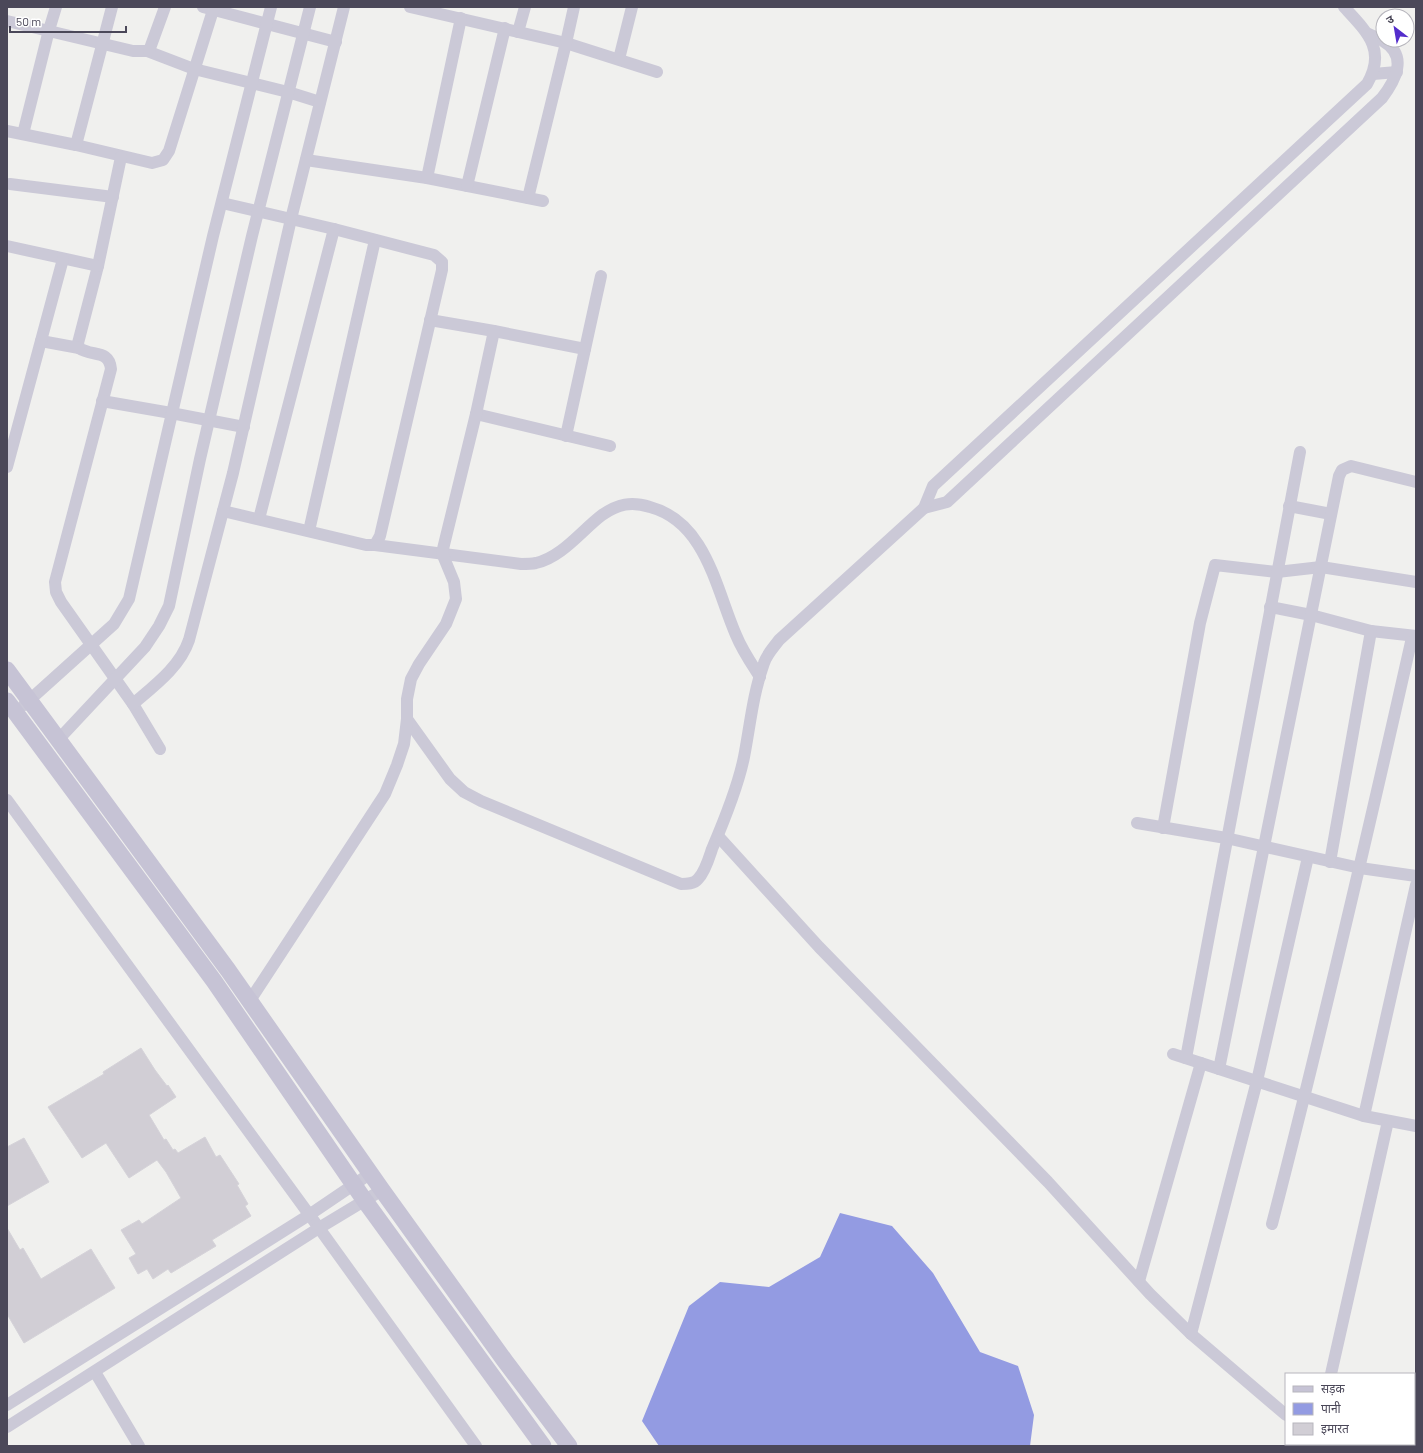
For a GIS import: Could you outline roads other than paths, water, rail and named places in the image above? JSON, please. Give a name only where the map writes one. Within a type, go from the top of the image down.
[{"type":"main road","points":[[7,670],[228,970],[382,1190],[569,1446]]},
{"type":"main road","points":[[11,706],[214,981],[365,1201],[537,1444]]},
{"type":"street","points":[[23,134],[48,30],[56,7]]},
{"type":"street","points":[[76,145],[112,7]]},
{"type":"street","points":[[149,51],[165,7]]},
{"type":"street","points":[[11,706],[29,701],[91,645],[114,624],[129,599],[171,412],[271,7]]},
{"type":"street","points":[[58,740],[145,647],[159,626],[169,606],[209,420],[258,212],[310,7]]},
{"type":"street","points":[[133,704],[168,673],[186,650],[233,472],[291,219],[344,7]]},
{"type":"street","points":[[410,7],[566,43],[657,72]]},
{"type":"street","points":[[518,32],[525,7]]},
{"type":"street","points":[[528,198],[574,7]]},
{"type":"street","points":[[619,59],[632,7]]},
{"type":"street","points":[[407,719],[450,779],[464,792],[480,801],[681,884],[689,884],[698,880],[703,872],[718,836],[743,759],[760,677],[765,661],[770,652],[779,640],[924,508],[933,486],[1367,84],[1372,74],[1375,63],[1375,55],[1368,34],[1344,7]]},
{"type":"street","points":[[7,131],[76,145],[152,164],[163,160],[169,151],[194,69],[210,8],[336,42]]},
{"type":"street","points":[[427,178],[461,18]]},
{"type":"street","points":[[7,21],[133,51],[149,51],[194,69],[288,92],[320,102]]},
{"type":"street","points":[[467,186],[505,28]]},
{"type":"street","points":[[924,508],[947,502],[1382,98],[1397,72],[1398,61],[1394,52],[1384,41],[1368,34]]},
{"type":"street","points":[[1372,74],[1397,72]]},
{"type":"street","points":[[79,348],[78,343],[98,266],[121,157]]},
{"type":"street","points":[[306,160],[427,178],[543,200]]},
{"type":"street","points":[[10,184],[113,197]]},
{"type":"street","points":[[222,203],[334,229],[434,255],[442,262],[442,270],[380,536],[375,545]]},
{"type":"street","points":[[259,519],[334,229]]},
{"type":"street","points":[[309,531],[375,240]]},
{"type":"street","points":[[7,246],[98,266]]},
{"type":"street","points":[[7,467],[63,259]]},
{"type":"street","points":[[566,436],[601,276]]},
{"type":"street","points":[[430,320],[585,349]]},
{"type":"street","points":[[249,1002],[385,794],[397,765],[404,744],[407,719],[407,699],[411,679],[419,664],[446,624],[456,599],[454,582],[442,553],[476,414],[494,331]]},
{"type":"street","points":[[41,341],[79,348],[83,351],[106,357],[110,362],[111,369],[55,582],[56,592],[61,602],[133,704],[160,749]]},
{"type":"street","points":[[102,401],[171,412],[244,427]]},
{"type":"street","points":[[476,414],[610,446]]},
{"type":"street","points":[[1186,1058],[1226,838],[1300,452]]},
{"type":"street","points":[[1219,1068],[1339,476],[1342,470],[1351,466],[1416,482]]},
{"type":"street","points":[[223,511],[366,545],[442,553],[521,564],[535,563],[546,560],[560,551],[602,515],[614,508],[625,504],[638,503],[656,508],[676,518],[688,530],[704,551],[736,636],[760,677]]},
{"type":"street","points":[[1289,506],[1331,514]]},
{"type":"street","points":[[1163,828],[1200,623],[1215,565],[1277,572],[1321,567],[1416,582]]},
{"type":"street","points":[[1270,607],[1311,615],[1371,631],[1414,639],[1305,1096],[1272,1224]]},
{"type":"street","points":[[1330,862],[1371,631]]},
{"type":"street","points":[[7,800],[476,1446]]},
{"type":"street","points":[[1137,823],[1226,838],[1360,868],[1416,876]]},
{"type":"street","points":[[718,836],[819,947],[1048,1182],[1139,1281],[1191,1334],[1285,1414]]},
{"type":"street","points":[[1191,1334],[1257,1081],[1308,857]]},
{"type":"street","points":[[1364,1116],[1416,885]]},
{"type":"street","points":[[1173,1054],[1364,1116],[1416,1126]]},
{"type":"street","points":[[1139,1281],[1201,1063]]},
{"type":"street","points":[[1331,1373],[1388,1121]]},
{"type":"street","points":[[7,1405],[309,1215],[370,1173]]},
{"type":"street","points":[[7,1428],[319,1228],[382,1190]]},
{"type":"street","points":[[95,1372],[139,1446]]},
{"type":"water","points":[[840,1213],[892,1226],[933,1273],[980,1352],[1018,1366],[1034,1415],[1030,1446],[659,1446],[642,1421],[689,1306],[720,1282],[769,1287],[820,1257]]}]
